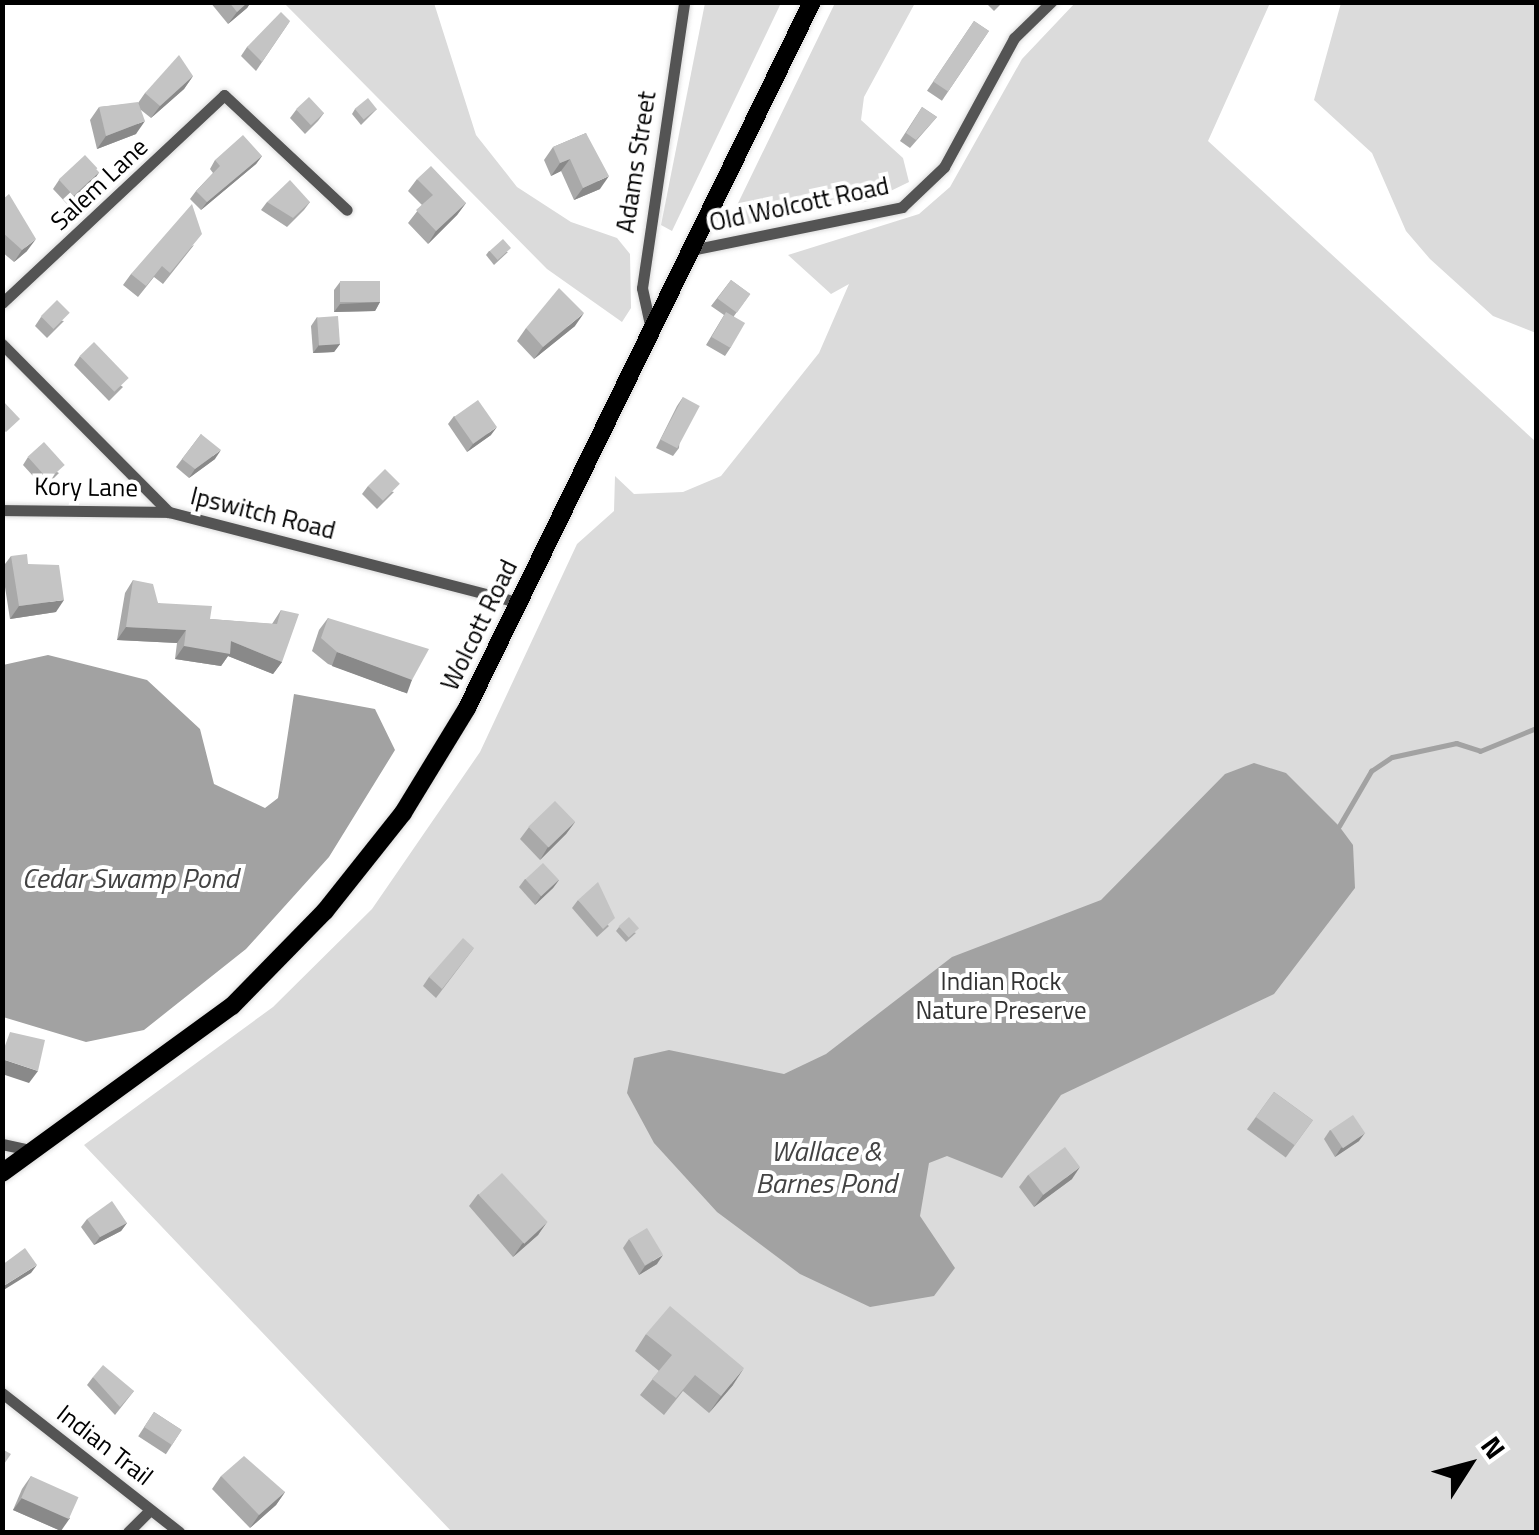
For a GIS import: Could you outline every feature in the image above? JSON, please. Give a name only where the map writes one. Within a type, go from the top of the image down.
[{"type":"main road","name":"Wolcott Road","points":[[2,1173],[232,1006],[325,912],[422,785],[517,602],[812,2]]},
{"type":"street","name":"Adams Street","points":[[651,329],[642,288],[684,2]]},
{"type":"street","name":"Old Wolcott Road","points":[[691,250],[902,207],[944,167],[1014,38],[1051,2]]},
{"type":"street","name":"Salem Lane","points":[[2,303],[224,95],[347,210]]},
{"type":"street","name":"Ipswitch Road","points":[[2,344],[169,512],[517,602]]},
{"type":"street","name":"Kory Lane","points":[[2,510],[169,512]]},
{"type":"street","points":[[2,1144],[35,1151]]},
{"type":"street","name":"Indian Trail","points":[[2,1393],[178,1532]]},
{"type":"street","points":[[128,1532],[150,1510]]},
{"type":"green space","points":[[284,3],[434,3],[476,135],[517,187],[571,222],[617,238],[630,254],[631,308],[622,322],[547,269]]},
{"type":"green space","points":[[705,3],[781,3],[672,231],[661,225]]},
{"type":"green space","points":[[835,3],[915,3],[864,97],[861,120],[903,158],[909,182],[870,201],[726,228]]},
{"type":"green space","name":"Indian Rock Nature Preserve","points":[[1075,3],[1270,3],[1208,141],[1536,442],[1536,1532],[452,1532],[84,1145],[273,1007],[372,909],[480,752],[577,544],[614,511],[615,476],[634,494],[683,492],[721,476],[819,353],[849,284],[831,294],[788,255],[919,214],[950,187],[1022,59]]},
{"type":"green space","points":[[1341,3],[1536,3],[1536,333],[1493,316],[1430,259],[1406,231],[1372,153],[1314,100]]},
{"type":"water","name":"Cedar Swamp Pond","points":[[48,655],[147,680],[200,729],[214,784],[265,808],[278,798],[294,694],[375,709],[395,750],[329,857],[246,949],[144,1030],[86,1042],[3,1017],[3,665]]},
{"type":"water","name":"Wallace & Barnes Pond","points":[[1254,763],[1286,773],[1339,826],[1353,845],[1355,888],[1274,994],[1061,1095],[1002,1178],[947,1156],[929,1163],[920,1216],[955,1268],[934,1296],[870,1307],[800,1274],[717,1212],[654,1143],[627,1093],[634,1058],[669,1050],[784,1074],[826,1054],[952,957],[1101,900],[1225,774]]},
{"type":"building","points":[[229,2],[248,2],[237,12]]},
{"type":"building","points":[[281,12],[290,21],[262,62],[247,47]]},
{"type":"building","points":[[974,21],[989,31],[948,92],[933,82]]},
{"type":"building","points":[[179,55],[193,76],[160,106],[145,93]]},
{"type":"building","points":[[309,97],[324,113],[311,125],[296,109]]},
{"type":"building","points":[[368,98],[377,109],[364,120],[355,109]]},
{"type":"building","points":[[138,102],[145,121],[106,136],[99,107]]},
{"type":"building","points":[[922,107],[937,117],[916,140],[906,133]]},
{"type":"building","points":[[586,133],[609,176],[583,188],[570,159],[560,163],[553,147]]},
{"type":"building","points":[[243,135],[262,156],[207,202],[196,191],[220,166],[215,160]]},
{"type":"building","points":[[85,155],[100,171],[74,196],[59,180]]},
{"type":"building","points":[[431,166],[466,203],[436,231],[416,210],[433,195],[417,179]]},
{"type":"building","points":[[290,180],[310,202],[293,218],[267,202]]},
{"type":"building","points":[[9,194],[36,239],[22,250],[2,232],[2,200]]},
{"type":"building","points":[[192,204],[202,234],[170,273],[162,266],[146,286],[131,274]]},
{"type":"building","points":[[503,239],[511,248],[498,260],[490,251]]},
{"type":"building","points":[[731,280],[750,294],[737,313],[717,299]]},
{"type":"building","points":[[340,281],[380,281],[380,302],[340,302]]},
{"type":"building","points":[[559,288],[584,313],[543,347],[526,328]]},
{"type":"building","points":[[57,300],[70,313],[53,329],[41,316]]},
{"type":"building","points":[[726,312],[745,323],[731,348],[712,337]]},
{"type":"building","points":[[338,316],[340,344],[319,345],[317,317]]},
{"type":"building","points":[[94,342],[129,378],[114,392],[80,356]]},
{"type":"building","points":[[683,397],[700,406],[677,448],[660,439]]},
{"type":"building","points":[[2,400],[20,419],[6,432],[2,429]]},
{"type":"building","points":[[478,400],[497,427],[473,444],[454,417]]},
{"type":"building","points":[[201,434],[221,450],[195,469],[182,459]]},
{"type":"building","points":[[44,442],[65,465],[48,480],[28,457]]},
{"type":"building","points":[[385,469],[400,484],[383,501],[368,486]]},
{"type":"building","points":[[27,554],[28,564],[59,565],[64,600],[19,606],[11,556]]},
{"type":"building","points":[[133,580],[153,584],[158,603],[212,606],[210,619],[277,624],[281,610],[299,614],[282,662],[231,641],[230,654],[184,646],[186,630],[126,627]]},
{"type":"building","points":[[328,618],[429,649],[412,680],[337,652],[321,638]]},
{"type":"building","points":[[555,801],[575,822],[549,848],[528,827]]},
{"type":"building","points":[[543,863],[559,880],[541,896],[525,879]]},
{"type":"building","points":[[598,882],[615,918],[603,929],[578,900]]},
{"type":"building","points":[[629,917],[639,928],[629,938],[619,926]]},
{"type":"building","points":[[463,938],[474,948],[442,989],[429,977]]},
{"type":"building","points":[[10,1032],[45,1040],[38,1071],[2,1059]]},
{"type":"building","points":[[1274,1092],[1313,1120],[1295,1145],[1256,1117]]},
{"type":"building","points":[[1353,1115],[1365,1133],[1343,1148],[1331,1130]]},
{"type":"building","points":[[1065,1147],[1080,1167],[1043,1195],[1028,1175]]},
{"type":"building","points":[[502,1173],[548,1222],[524,1244],[479,1195]]},
{"type":"building","points":[[112,1201],[127,1223],[100,1237],[87,1219]]},
{"type":"building","points":[[647,1228],[663,1255],[645,1265],[629,1239]]},
{"type":"building","points":[[25,1248],[37,1265],[2,1287],[2,1265]]},
{"type":"building","points":[[670,1306],[744,1368],[721,1396],[695,1375],[676,1398],[652,1379],[672,1355],[646,1334]]},
{"type":"building","points":[[103,1365],[134,1391],[120,1407],[93,1377]]},
{"type":"building","points":[[154,1412],[182,1430],[172,1445],[144,1427]]},
{"type":"building","points":[[2,1449],[11,1454],[2,1467]]},
{"type":"building","points":[[244,1456],[285,1492],[259,1515],[221,1476]]},
{"type":"building","points":[[31,1476],[79,1497],[69,1519],[21,1498]]},
{"type":"waterway","points":[[1339,826],[1371,771],[1392,757],[1456,743],[1480,751],[1536,728]]}]
